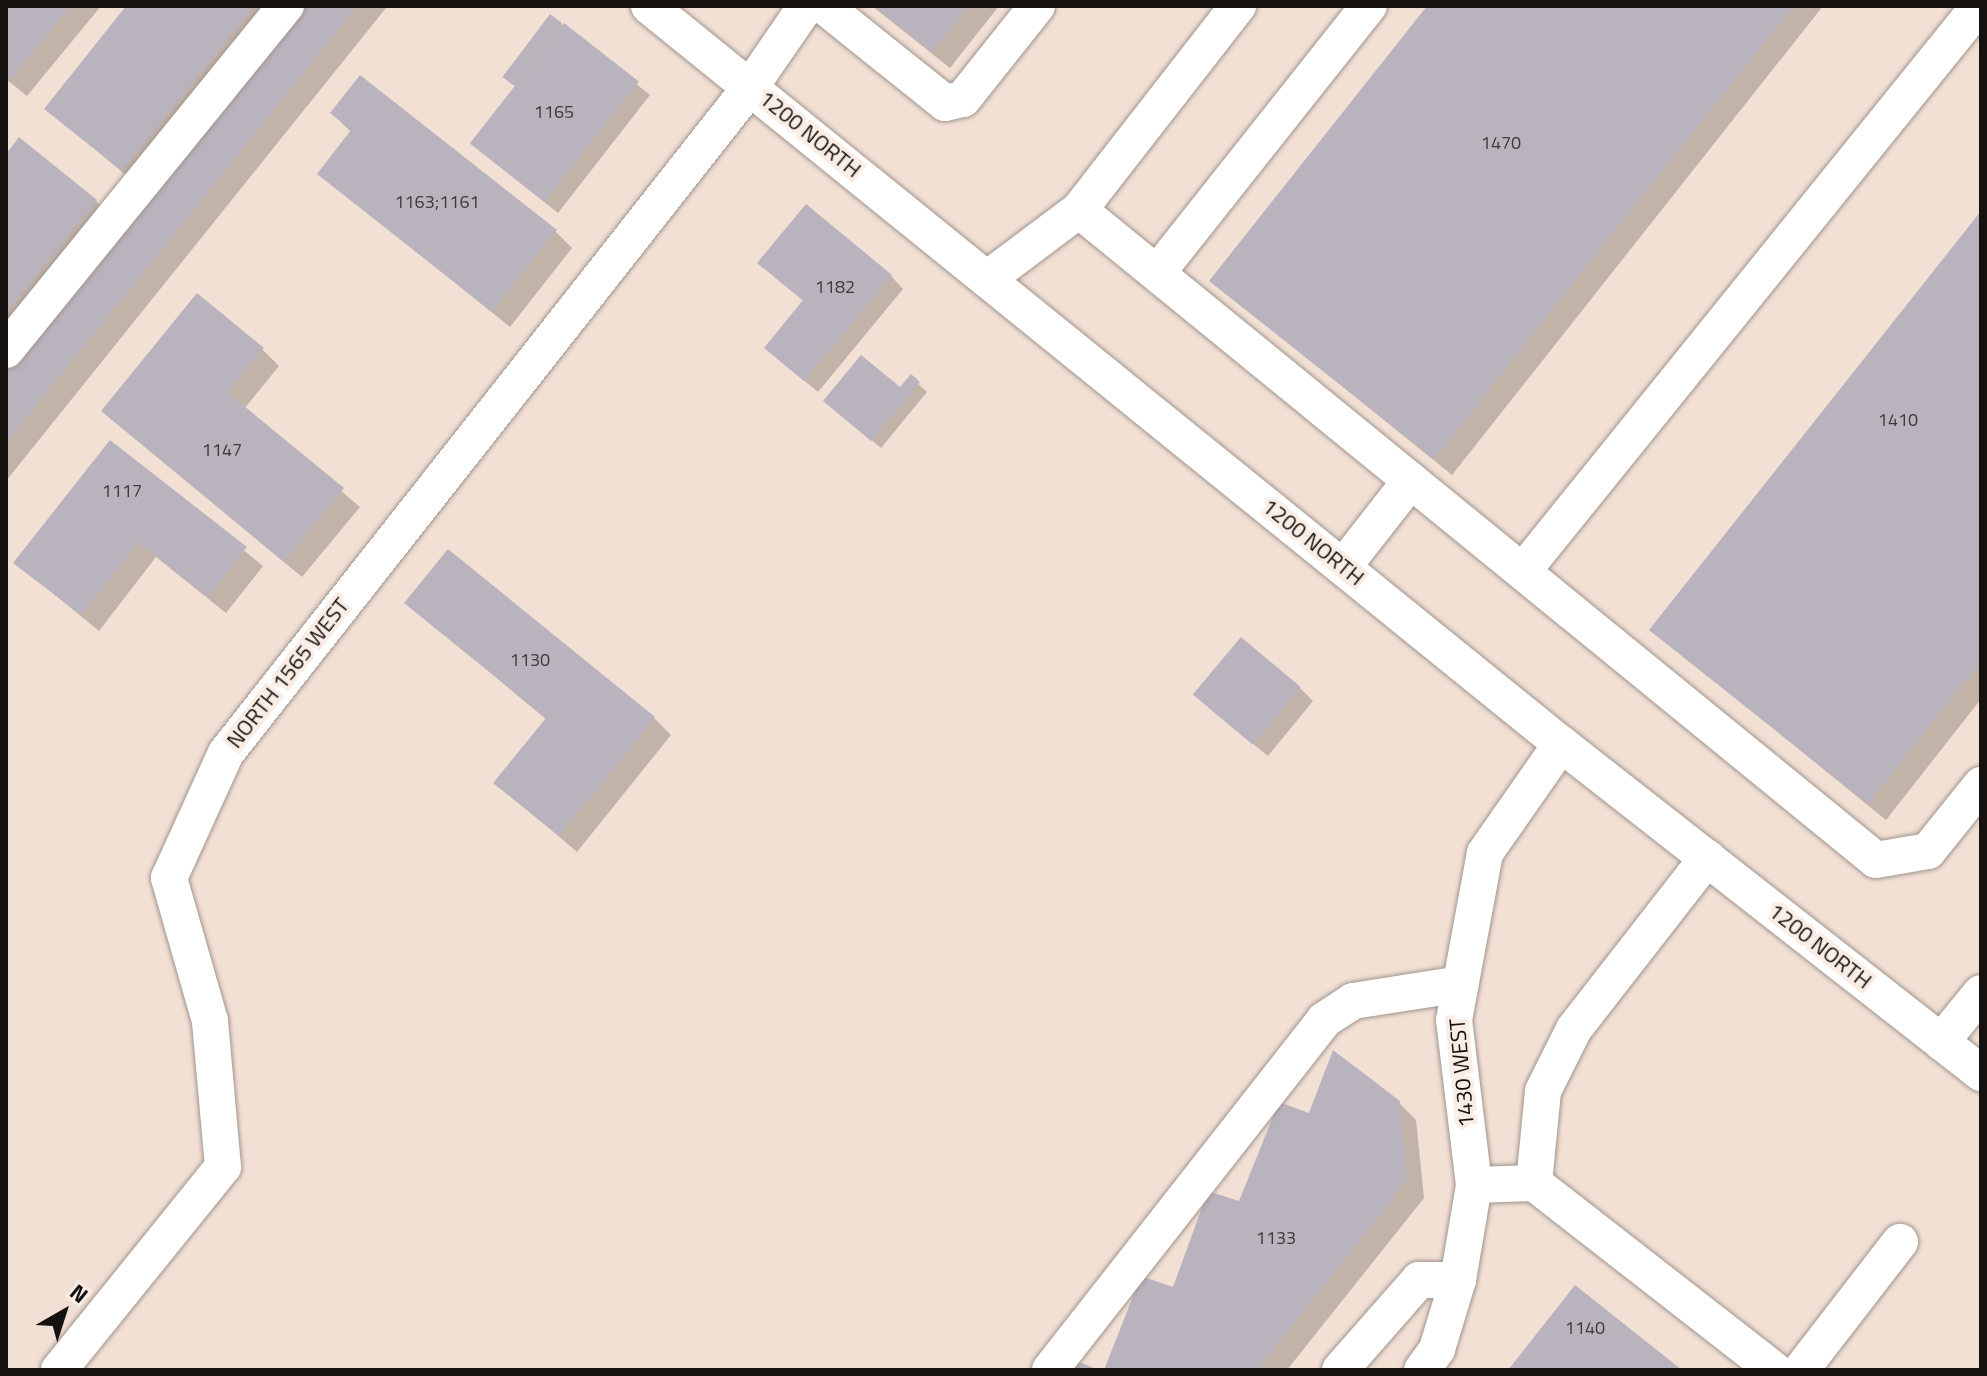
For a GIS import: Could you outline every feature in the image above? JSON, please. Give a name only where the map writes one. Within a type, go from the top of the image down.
[{"type":"street","points":[[6,350],[286,6]]},
{"type":"street","name":"1200 NORTH","points":[[649,6],[1561,744],[1981,1073]]},
{"type":"street","name":"NORTH 1565 WEST","points":[[59,1370],[223,1167],[210,1021],[169,878],[226,753],[751,86],[806,6]]},
{"type":"street","points":[[824,6],[945,103],[963,99],[1037,6]]},
{"type":"street","points":[[987,279],[1079,210],[1238,6]]},
{"type":"street","points":[[1157,273],[1369,6]]},
{"type":"street","points":[[1523,571],[1979,6]]},
{"type":"street","points":[[1079,210],[1876,860],[1928,851],[1981,785]]},
{"type":"street","points":[[1343,567],[1411,480]]},
{"type":"street","name":"1430 WEST","points":[[1422,1370],[1437,1349],[1458,1280],[1474,1185],[1454,1020],[1485,853],[1561,744]]},
{"type":"street","points":[[1534,1183],[1543,1091],[1574,1029],[1707,858]]},
{"type":"street","points":[[1050,1370],[1324,1020],[1353,1001],[1461,984]]},
{"type":"street","points":[[1941,1042],[1981,993]]},
{"type":"street","points":[[1474,1185],[1534,1183],[1774,1370]]},
{"type":"street","points":[[1801,1370],[1900,1242]]},
{"type":"street","points":[[1340,1370],[1410,1287],[1458,1280]]},
{"type":"shaded area","points":[[6,6],[1981,6],[1981,1370],[6,1370]]},
{"type":"building","points":[[6,6],[71,6],[9,81],[6,78]]},
{"type":"building","points":[[126,6],[254,6],[122,171],[44,109]]},
{"type":"building","points":[[300,6],[357,6],[6,443],[6,372]]},
{"type":"building","points":[[874,6],[969,6],[932,52]]},
{"type":"building","points":[[1427,6],[1793,6],[1434,459],[1209,281]]},
{"type":"building","points":[[550,14],[562,23],[514,86],[502,77]]},
{"type":"building","points":[[564,23],[639,81],[545,202],[470,144]]},
{"type":"building","points":[[360,75],[557,230],[492,312],[317,174],[351,130],[330,113]]},
{"type":"building","points":[[19,137],[97,200],[6,313],[6,154]]},
{"type":"building","points":[[806,204],[892,275],[804,381],[764,348],[803,300],[757,263]]},
{"type":"building","points":[[1981,211],[1981,661],[1868,804],[1649,630]]},
{"type":"building","points":[[197,293],[264,348],[227,392],[344,488],[284,562],[101,411]]},
{"type":"building","points":[[861,355],[900,387],[911,374],[920,382],[871,441],[823,401]]},
{"type":"building","points":[[110,440],[247,547],[208,597],[138,542],[81,615],[13,563]]},
{"type":"building","points":[[448,549],[655,717],[559,836],[493,783],[546,718],[404,603]]},
{"type":"building","points":[[1241,637],[1301,687],[1253,745],[1193,694]]},
{"type":"building","points":[[1333,1050],[1400,1101],[1407,1180],[1257,1370],[1104,1370],[1141,1276],[1173,1287],[1208,1191],[1239,1201],[1279,1102],[1309,1113]]},
{"type":"building","points":[[1575,1285],[1682,1370],[1508,1370]]},
{"type":"building","points":[[1076,1361],[1099,1370],[1072,1370]]}]
